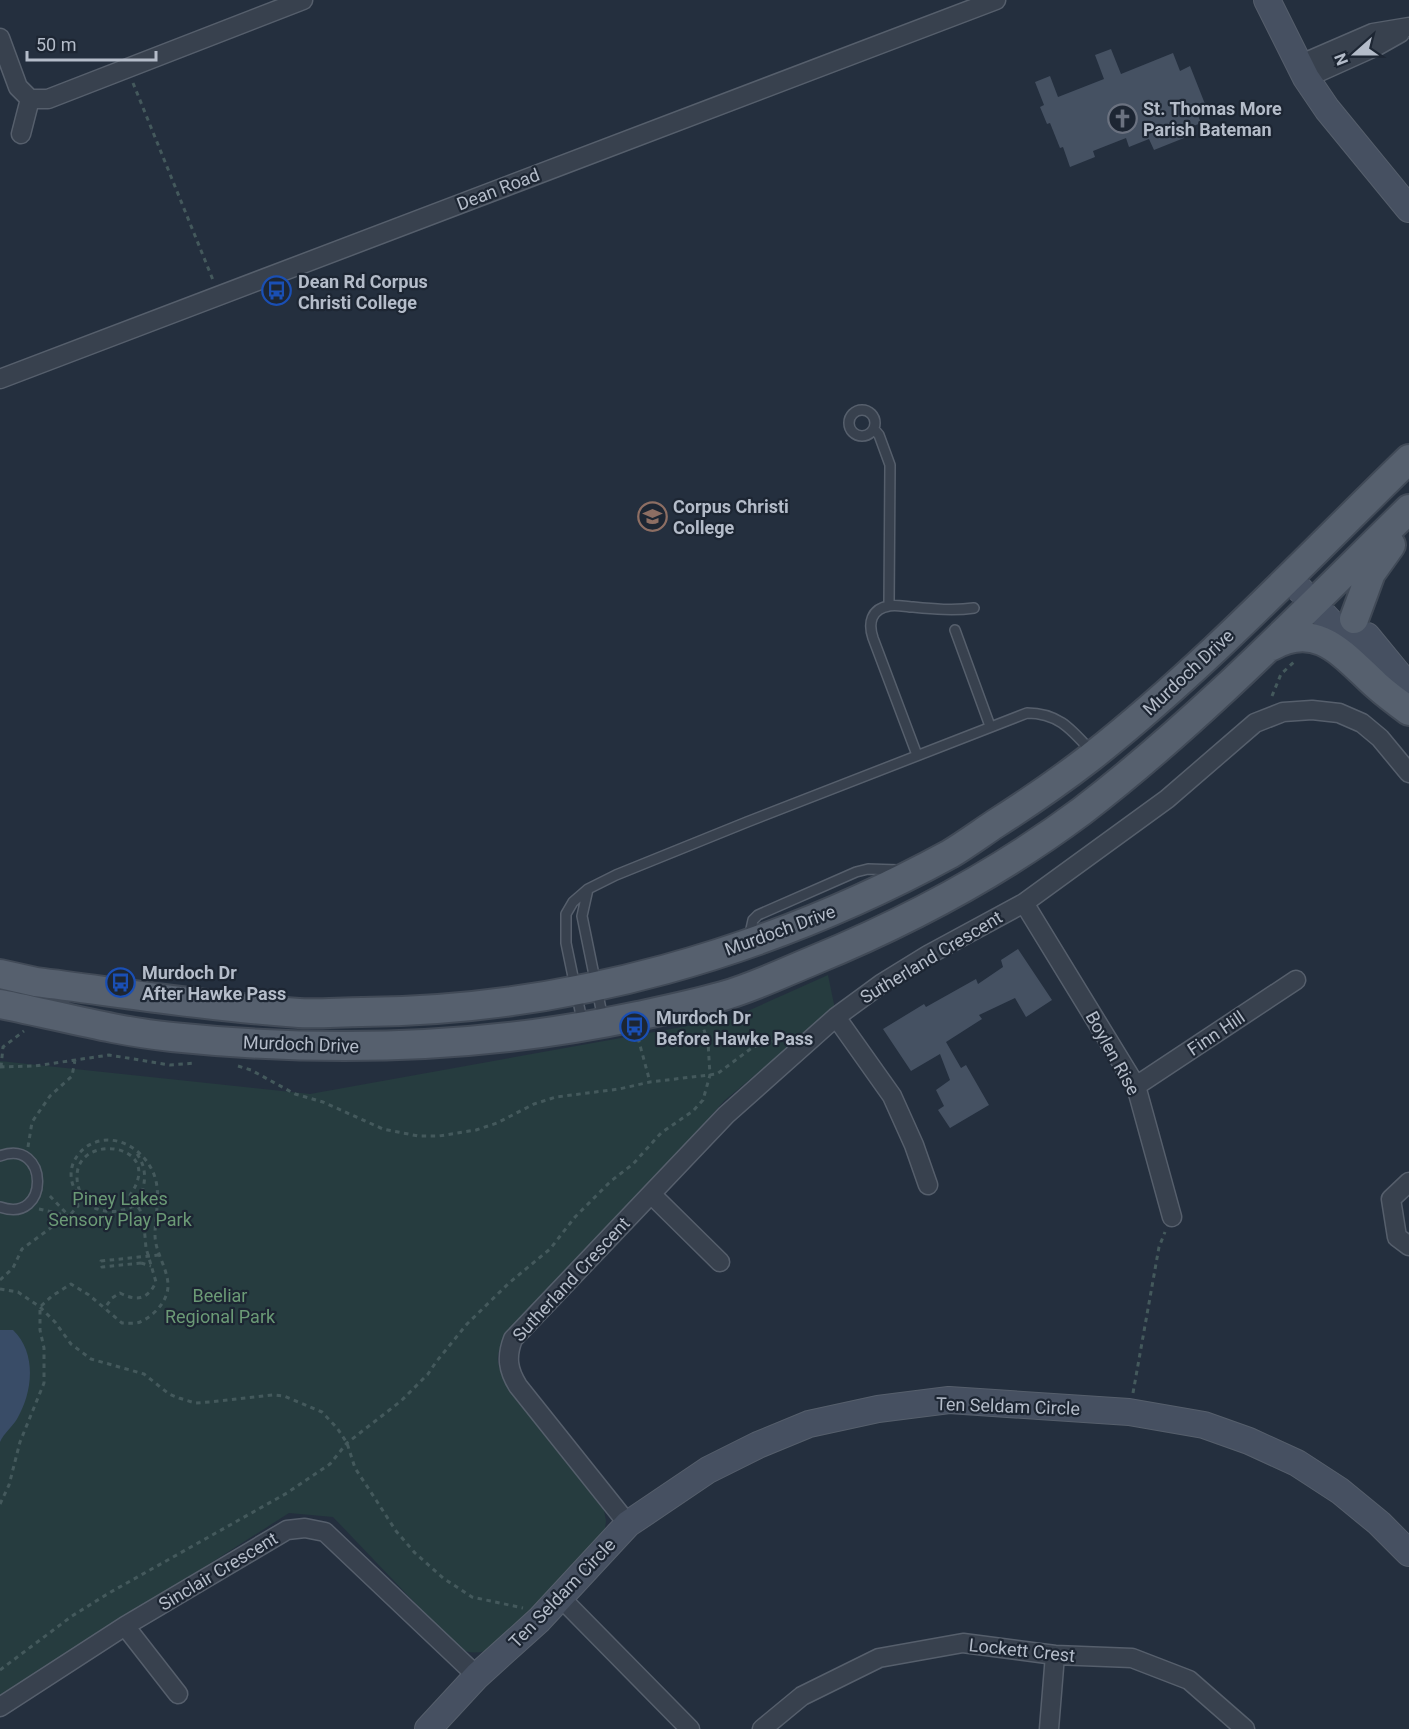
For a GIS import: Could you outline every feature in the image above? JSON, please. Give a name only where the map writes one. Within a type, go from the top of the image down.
[{"type":"main road","name":"Murdoch Drive","points":[[0,974],[48,983],[300,1013],[394,1012],[483,1006],[586,988],[679,967],[748,944],[845,906],[952,853],[1094,754],[1143,714],[1295,572],[1408,459]]},
{"type":"main road","name":"Murdoch Drive","points":[[0,1004],[140,1033],[273,1044],[389,1047],[466,1043],[593,1025],[678,1008],[740,990],[860,941],[956,893],[1005,864],[1089,804],[1144,761],[1198,713],[1409,509]]},
{"type":"main road","points":[[1353,619],[1371,573],[1409,522]]},
{"type":"main road","points":[[1262,651],[1286,638],[1300,636],[1316,639],[1344,653],[1376,685],[1409,711]]},
{"type":"street","points":[[0,38],[18,87],[30,99],[48,99],[303,0]]},
{"type":"street","name":"Dean Road","points":[[0,379],[996,0]]},
{"type":"street","points":[[1267,0],[1309,68],[1409,189]]},
{"type":"street","points":[[1284,0],[1327,109],[1409,209]]},
{"type":"street","points":[[1309,68],[1373,33],[1409,27]]},
{"type":"street","points":[[21,134],[30,99]]},
{"type":"street","points":[[1295,572],[1319,598],[1409,711]]},
{"type":"street","points":[[1319,598],[1353,619],[1409,687]]},
{"type":"street","name":"Sutherland Crescent","points":[[628,1524],[518,1386],[510,1373],[508,1355],[513,1339],[726,1115],[856,1001],[909,966],[1024,903],[1167,799],[1255,723],[1282,712],[1312,710],[1339,713],[1362,723],[1380,738],[1409,773]]},
{"type":"street","name":"Boylen Rise","points":[[1024,903],[1136,1086],[1172,1216]]},
{"type":"street","name":"Finn Hill","points":[[1136,1086],[1296,980]]},
{"type":"street","points":[[836,1017],[892,1096],[914,1145],[928,1185]]},
{"type":"street","points":[[1409,1182],[1391,1199],[1397,1237],[1409,1246]]},
{"type":"street","points":[[651,1194],[720,1263]]},
{"type":"street","name":"Ten Seldam Circle","points":[[428,1729],[477,1676],[539,1620],[628,1524],[708,1470],[783,1434],[843,1415],[878,1408],[949,1400],[1129,1412],[1204,1425],[1250,1441],[1297,1463],[1340,1491],[1409,1553]]},
{"type":"street","name":"Sinclair Crescent","points":[[0,1707],[125,1626],[287,1530],[306,1528],[325,1532],[477,1676]]},
{"type":"street","points":[[560,1597],[690,1729]]},
{"type":"street","points":[[125,1626],[178,1694]]},
{"type":"street","name":"Lockett Crest","points":[[762,1729],[802,1696],[879,1658],[963,1643],[1055,1655],[1132,1658],[1189,1680],[1245,1729]]},
{"type":"street","points":[[1049,1729],[1055,1655]]},
{"type":"lane","points":[[874,429],[879,435],[890,465],[889,606]]},
{"type":"lane","points":[[917,755],[869,627],[870,619],[877,612],[889,606],[961,610],[974,608]]},
{"type":"lane","points":[[955,630],[990,726]]},
{"type":"lane","points":[[593,1025],[586,988],[566,943],[566,914],[573,902],[588,889],[616,875],[1027,713],[1043,713],[1072,730],[1094,754]]},
{"type":"lane","points":[[588,889],[582,916],[586,988],[593,1025]]},
{"type":"lane","points":[[0,1156],[14,1154],[23,1156],[30,1161],[38,1177],[36,1194],[30,1201],[15,1209],[0,1207]]},
{"type":"path","points":[[127,67],[219,295]]},
{"type":"path","points":[[0,1670],[72,1616],[287,1492],[330,1464],[347,1443],[414,1389],[467,1324],[503,1289],[550,1249],[575,1217],[611,1181],[633,1164],[661,1133],[693,1111],[703,1100],[710,1075],[710,1057],[702,1023],[696,1025]]},
{"type":"path","points":[[648,1036],[638,1038],[650,1083]]},
{"type":"path","points":[[27,1148],[32,1122],[50,1096],[72,1076],[75,1060]]},
{"type":"path","points":[[0,1280],[13,1268],[22,1249],[69,1216],[78,1206],[72,1180],[73,1170],[80,1153],[95,1143],[120,1140],[149,1163],[156,1180],[158,1206],[155,1237],[168,1284],[165,1298],[153,1315],[138,1323],[122,1323],[89,1294],[71,1284],[40,1307],[40,1330],[44,1348],[44,1383],[20,1442],[9,1485],[0,1504]]},
{"type":"path","points":[[121,1149],[124,1143]]},
{"type":"path","points":[[86,1203],[78,1187],[77,1174],[87,1155],[111,1147],[121,1149],[135,1161],[138,1181],[130,1196],[140,1210],[156,1281],[151,1291],[140,1298],[128,1298],[120,1293],[112,1298],[105,1309]]},
{"type":"path","points":[[75,1192],[86,1203],[105,1212],[123,1211],[132,1207],[140,1198],[146,1179],[144,1168],[135,1150]]},
{"type":"path","points":[[1129,1412],[1159,1246],[1172,1216]]},
{"type":"path","points":[[151,1266],[141,1263],[102,1267],[101,1261],[160,1257]]},
{"type":"path","points":[[0,1289],[18,1292],[40,1307],[55,1322],[71,1344],[91,1359],[144,1374],[169,1394],[179,1398],[195,1403],[259,1395],[284,1396],[322,1412],[347,1443],[355,1468],[396,1531],[415,1553],[443,1578],[472,1597],[523,1608],[539,1620]]},
{"type":"green space","name":"Beeliar Regional Park","points":[[828,975],[835,1009],[724,1101],[646,1190],[510,1333],[499,1350],[498,1360],[504,1380],[603,1505],[606,1521],[604,1535],[495,1648],[468,1652],[458,1648],[333,1517],[289,1513],[0,1698],[0,1061],[310,1094],[732,1018]]},
{"type":"water","points":[[0,1330],[13,1330],[21,1339],[29,1361],[30,1373],[22,1408],[0,1442]]},
{"type":"building","name":"St. Thomas More Parish Bateman","points":[[1111,49],[1121,74],[1173,53],[1180,71],[1190,66],[1207,109],[1197,113],[1201,123],[1191,127],[1194,134],[1154,150],[1149,139],[1129,147],[1126,138],[1093,151],[1095,157],[1070,167],[1063,147],[1060,148],[1050,123],[1047,124],[1040,107],[1044,105],[1035,82],[1050,76],[1058,97],[1104,79],[1095,55]]},
{"type":"building","points":[[1018,949],[1052,1000],[1026,1017],[1015,998],[979,1015],[982,1019],[946,1042],[961,1068],[966,1065],[989,1105],[950,1128],[938,1110],[944,1106],[936,1090],[950,1080],[940,1054],[911,1071],[883,1029],[924,1004],[926,1007],[976,979],[978,984],[1003,967],[1001,960]]},
{"type":"place","name":"St. Thomas More Parish Bateman","points":[[1122,118]]},
{"type":"place","name":"Dean Rd Corpus Christi College","points":[[277,291]]},
{"type":"place","name":"Corpus Christi College","points":[[652,516]]},
{"type":"place","name":"Murdoch Dr After Hawke Pass","points":[[121,982]]},
{"type":"place","name":"Murdoch Dr Before Hawke Pass","points":[[635,1027]]},
{"type":"park label","name":"Piney Lakes Sensory Play Park","points":[[120,1208]]}]
